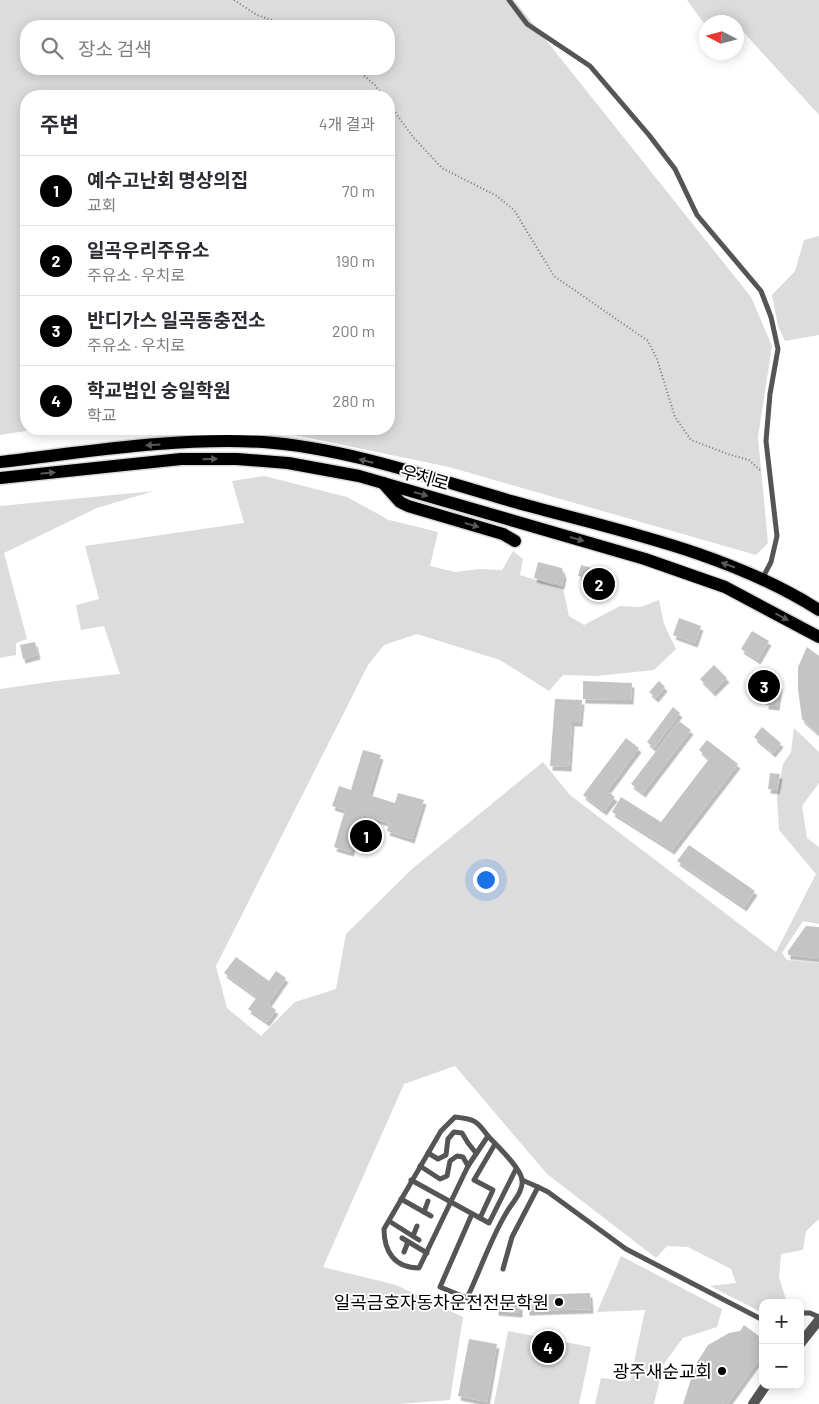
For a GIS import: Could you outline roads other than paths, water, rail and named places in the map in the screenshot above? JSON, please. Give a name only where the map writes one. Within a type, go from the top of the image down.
[{"type":"main road","name":"우치로","points":[[0,462],[138,445],[194,442],[265,442],[323,450],[405,470],[660,542],[740,569],[819,610]]},
{"type":"main road","name":"우치로","points":[[0,478],[181,459],[237,459],[288,463],[359,476],[644,559],[725,587],[819,637]]},
{"type":"main road","points":[[383,483],[400,502],[408,506],[503,534],[514,541]]},
{"type":"street","points":[[804,1339],[819,1319]]},
{"type":"street","points":[[752,1404],[763,1389]]},
{"type":"lane","points":[[509,0],[527,24],[590,66],[649,135],[675,169],[697,215],[761,291],[771,317],[778,349],[770,394],[766,441],[776,536],[771,562],[762,579]]},
{"type":"lane","points":[[472,1214],[440,1286],[467,1298],[495,1233],[521,1190],[522,1180],[516,1168],[478,1123],[470,1118],[456,1117],[441,1131],[411,1180],[384,1229],[384,1243],[397,1262],[405,1267],[420,1268],[468,1166],[488,1136]]},
{"type":"lane","points":[[428,1153],[438,1159],[446,1155],[448,1140],[454,1132],[462,1133],[476,1153]]},
{"type":"lane","points":[[480,1218],[493,1190],[474,1180],[495,1144]]},
{"type":"lane","points":[[420,1166],[440,1179],[447,1176],[450,1161],[457,1156],[463,1157],[468,1166]]},
{"type":"lane","points":[[411,1180],[489,1223],[516,1168]]},
{"type":"lane","points":[[522,1180],[548,1192],[626,1249],[759,1318]]},
{"type":"lane","points":[[503,1269],[512,1237],[538,1187]]},
{"type":"lane","points":[[401,1199],[431,1216]]},
{"type":"lane","points":[[424,1212],[428,1202]]},
{"type":"lane","points":[[389,1221],[419,1240]]},
{"type":"lane","points":[[412,1236],[417,1226]]},
{"type":"lane","points":[[402,1238],[426,1253]]},
{"type":"lane","points":[[404,1252],[408,1242]]},
{"type":"lane","points":[[804,1313],[810,1313],[819,1319]]},
{"type":"place","name":"일곡우리주유소","points":[[599,584]]},
{"type":"place","name":"반디가스 일곡동충전소","points":[[764,686]]},
{"type":"place","name":"예수고난회 명상의집","points":[[366,836]]},
{"type":"place","name":"일곡금호자동차운전전문학원","points":[[559,1302]]},
{"type":"place","name":"학교법인 숭일학원","points":[[548,1347]]},
{"type":"place","name":"광주새순교회","points":[[722,1371]]}]
